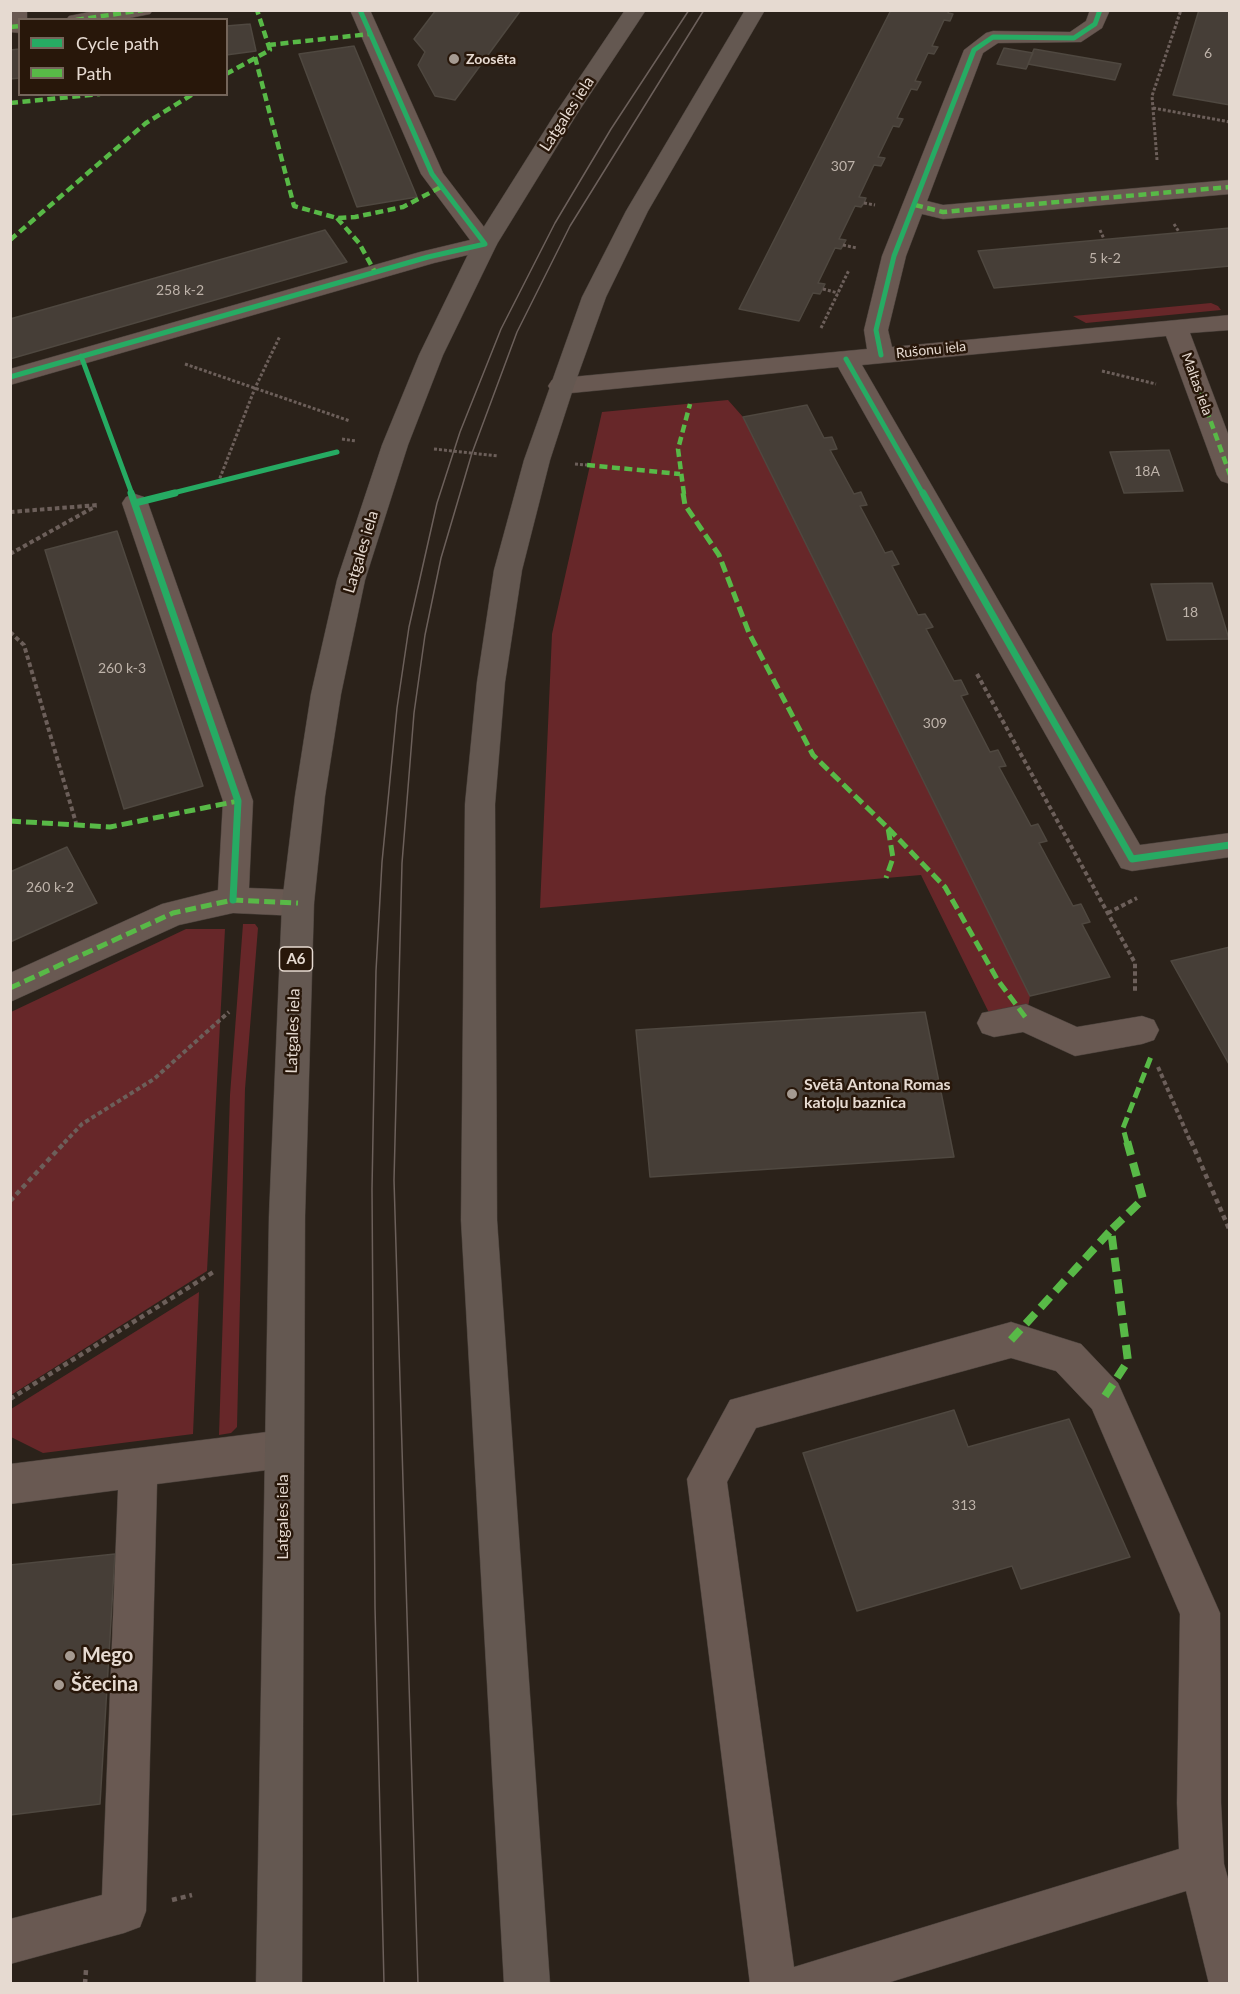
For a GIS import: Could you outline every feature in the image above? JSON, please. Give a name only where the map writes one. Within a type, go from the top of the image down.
[{"type":"highway","name":"Latgales iela","points":[[279,1983],[287,1216],[298,903],[310,796],[326,694],[351,580],[395,445],[431,355],[485,244],[566,114],[636,10]]},
{"type":"highway","points":[[527,1983],[479,1220],[480,816],[491,682],[508,570],[537,460],[594,297],[637,211],[755,10]]},
{"type":"street","points":[[89,18],[143,10]]},
{"type":"street","points":[[10,377],[428,257],[485,244],[432,174],[360,10]]},
{"type":"street","points":[[881,355],[876,330],[894,256],[974,50],[993,36],[1074,38],[1095,24],[1100,10]]},
{"type":"street","points":[[915,205],[943,212],[1230,187]]},
{"type":"street","name":"Rušonu iela","points":[[561,386],[1230,322]]},
{"type":"street","name":"Maltas iela","points":[[1175,326],[1202,394],[1230,476]]},
{"type":"street","points":[[846,359],[1132,859],[1230,845]]},
{"type":"street","points":[[135,503],[238,801],[233,900]]},
{"type":"street","points":[[10,988],[173,913],[233,900],[298,903]]},
{"type":"street","points":[[994,1023],[1026,1018],[1075,1042],[1142,1030]]},
{"type":"street","points":[[773,1983],[706,1479],[744,1413],[1011,1340],[1068,1357],[1105,1396],[1200,1613],[1198,1803],[1202,1864],[1230,1978]]},
{"type":"street","points":[[10,1484],[283,1449]]},
{"type":"street","points":[[10,1942],[124,1911],[138,1466]]},
{"type":"street","points":[[808,1983],[1202,1864]]},
{"type":"path","points":[[1158,193],[1152,96],[1182,10]]},
{"type":"path","points":[[1153,108],[1230,122]]},
{"type":"path","points":[[843,245],[859,248]]},
{"type":"path","points":[[823,289],[838,293]]},
{"type":"path","points":[[218,483],[255,388],[299,294]]},
{"type":"path","points":[[132,342],[149,351],[350,421]]},
{"type":"path","points":[[1101,370],[1202,394]]},
{"type":"path","points":[[429,449],[505,456]]},
{"type":"path","points":[[207,485],[229,480]]},
{"type":"path","points":[[10,512],[135,503]]},
{"type":"path","points":[[10,554],[98,505]]},
{"type":"path","points":[[10,632],[24,645],[76,823]]},
{"type":"path","points":[[1135,963],[1135,999],[1142,1030],[1230,1232]]},
{"type":"path","points":[[10,1201],[82,1124],[154,1079],[229,1012]]},
{"type":"path","points":[[10,1399],[215,1271]]},
{"type":"shaded area","points":[[1211,303],[1221,310],[1086,323],[1073,316]]},
{"type":"shaded area","points":[[728,400],[743,417],[1030,996],[1026,1018],[994,1023],[921,875],[540,908],[552,634],[602,412]]},
{"type":"shaded area","points":[[243,924],[255,924],[258,928],[245,1089],[237,1427],[231,1433],[219,1435],[230,1095]]},
{"type":"shaded area","points":[[186,929],[225,929],[207,1271],[11,1395],[11,1012]]},
{"type":"shaded area","points":[[199,1292],[193,1434],[43,1453],[11,1437],[11,1409]]},
{"type":"building","name":"Zoosēta","points":[[436,10],[521,10],[455,100],[435,96],[418,65],[425,52],[414,39]]},
{"type":"building","points":[[891,10],[949,10],[948,13],[953,14],[950,21],[944,20],[932,46],[938,47],[934,54],[928,53],[915,81],[921,82],[917,90],[911,89],[897,118],[903,119],[899,127],[893,126],[878,157],[885,158],[881,166],[874,165],[859,197],[866,198],[864,203],[861,207],[855,206],[839,239],[846,240],[841,249],[835,248],[818,283],[825,284],[820,294],[813,293],[799,321],[739,309]]},
{"type":"building","points":[[1199,10],[1230,10],[1230,105],[1173,95]]},
{"type":"building","points":[[250,24],[256,51],[228,55],[228,26]]},
{"type":"building","points":[[354,46],[417,197],[357,207],[299,54]]},
{"type":"building","points":[[1004,48],[1033,53],[1026,69],[997,64]]},
{"type":"building","points":[[18,49],[18,78],[10,79],[10,50]]},
{"type":"building","points":[[1034,49],[1121,64],[1115,80],[1028,64]]},
{"type":"building","points":[[1230,228],[1230,266],[994,288],[978,251]]},
{"type":"building","points":[[325,230],[347,262],[10,359],[10,319]]},
{"type":"building","points":[[807,405],[824,438],[832,437],[837,449],[830,450],[854,494],[861,492],[867,505],[860,506],[885,553],[892,551],[899,564],[892,566],[918,615],[925,614],[933,627],[926,629],[954,681],[961,680],[968,694],[961,696],[990,752],[998,750],[1006,766],[999,767],[1031,826],[1038,824],[1047,841],[1039,843],[1073,906],[1081,904],[1090,922],[1082,924],[1110,977],[1030,996],[743,417]]},
{"type":"building","points":[[1169,450],[1183,491],[1124,493],[1110,452]]},
{"type":"building","points":[[117,531],[203,786],[124,809],[45,550]]},
{"type":"building","points":[[1212,583],[1229,639],[1167,640],[1151,584]]},
{"type":"building","points":[[67,847],[97,903],[10,942],[10,872]]},
{"type":"building","points":[[1230,947],[1230,1066],[1171,961]]},
{"type":"building","name":"Svētā Antona Romas katoļu baznīca","points":[[925,1012],[954,1157],[650,1177],[636,1030]]},
{"type":"building","points":[[954,1410],[968,1447],[1069,1419],[1130,1557],[1021,1589],[1012,1566],[857,1611],[803,1453]]},
{"type":"building","name":"Ščecina","points":[[115,1554],[100,1804],[10,1815],[10,1565]]},
{"type":"tram line","points":[[384,1984],[375,1607],[372,1189],[376,971],[382,862],[397,708],[409,627],[437,503],[460,432],[501,329],[555,223],[611,129],[689,10]]},
{"type":"tram line","points":[[418,1984],[394,1180],[402,863],[414,713],[425,635],[441,558],[472,453],[517,332],[570,226],[704,10]]},
{"type":"marked path","points":[[89,18],[143,10]]},
{"type":"marked path","points":[[228,73],[270,50],[257,10]]},
{"type":"marked path","points":[[10,27],[18,26]]},
{"type":"marked path","points":[[268,45],[370,34]]},
{"type":"marked path","points":[[255,57],[294,206],[337,218],[355,217],[403,207],[441,187]]},
{"type":"marked path","points":[[10,103],[80,96]]},
{"type":"marked path","points":[[10,240],[146,123],[190,96]]},
{"type":"marked path","points":[[915,205],[943,212],[1230,187]]},
{"type":"marked path","points":[[337,218],[359,243],[375,272]]},
{"type":"marked path","points":[[1198,386],[1230,475]]},
{"type":"marked path","points":[[690,404],[678,449],[685,505],[719,555],[749,633],[813,755],[888,828],[893,858],[886,878]]},
{"type":"marked path","points":[[587,465],[680,474]]},
{"type":"marked path","points":[[10,821],[110,827],[238,801]]},
{"type":"marked path","points":[[888,828],[945,887],[997,979],[1026,1018]]},
{"type":"marked path","points":[[10,988],[173,913],[233,900],[298,903]]},
{"type":"marked path","points":[[1105,1396],[1128,1361],[1111,1230],[1143,1199],[1123,1128],[1152,1054]]},
{"type":"marked path","points":[[1011,1340],[1111,1230]]},
{"type":"cycle path","points":[[10,377],[428,257],[485,244],[432,174],[360,10]]},
{"type":"cycle path","points":[[881,355],[876,330],[894,256],[974,50],[993,37],[1074,38],[1095,24],[1100,10]]},
{"type":"cycle path","points":[[81,356],[150,543],[238,801],[233,900]]},
{"type":"cycle path","points":[[846,359],[1132,859],[1230,845]]},
{"type":"cycle path","points":[[135,503],[337,452]]},
{"type":"place","name":"Zoosēta","points":[[454,59]]},
{"type":"place","name":"Svētā Antona Romas katoļu baznīca","points":[[792,1094]]},
{"type":"place","name":"Mego","points":[[70,1656]]},
{"type":"place","name":"Ščecina","points":[[59,1685]]}]
